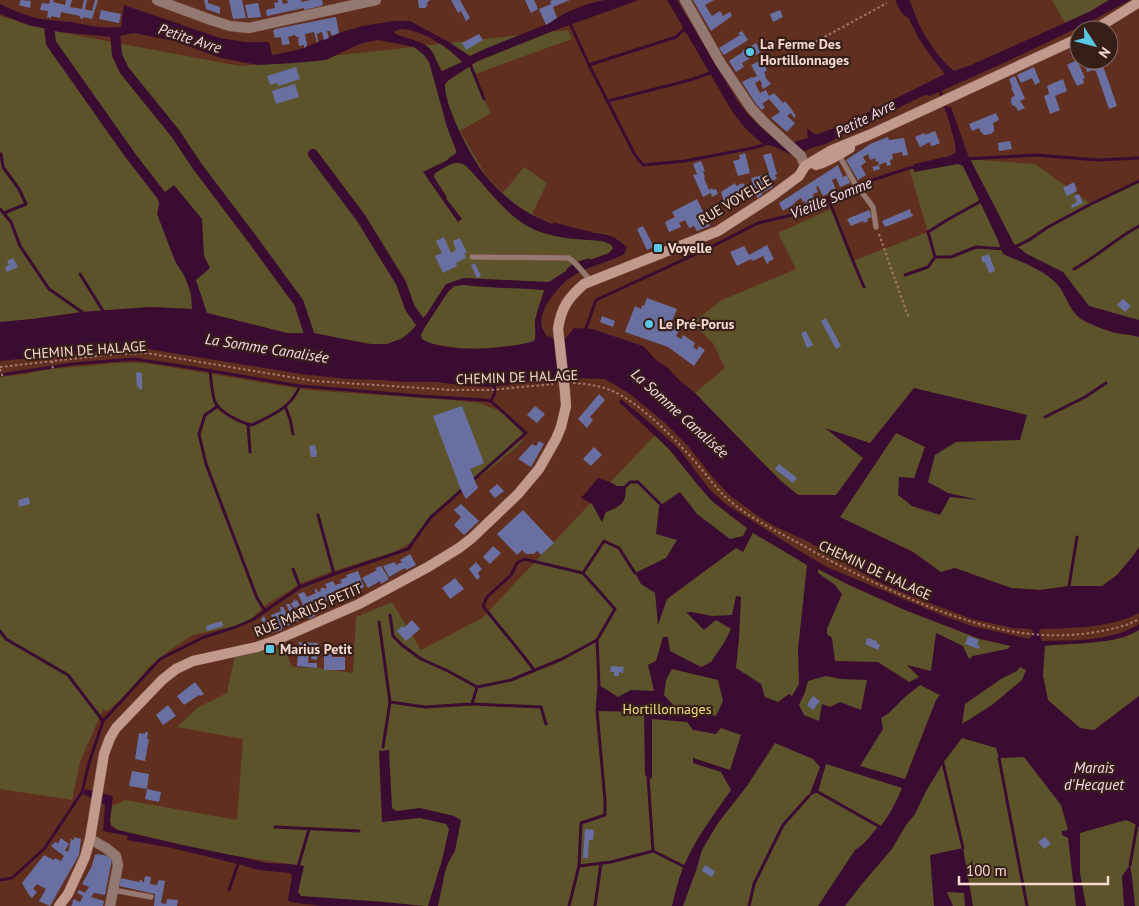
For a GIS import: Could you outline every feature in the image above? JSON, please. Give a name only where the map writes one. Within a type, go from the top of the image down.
[{"type":"street","points":[[157,0],[230,26],[249,28],[329,5],[350,7],[376,0]]},
{"type":"street","points":[[685,0],[720,62],[751,108],[801,156],[805,166]]},
{"type":"street","points":[[1110,20],[1139,2]]},
{"type":"street","name":"RUE VOYELLE","points":[[558,329],[562,310],[570,297],[584,284],[587,277],[718,230],[784,187],[799,176],[805,166],[830,151],[870,135],[1069,43]]},
{"type":"street","name":"RUE VOYELLE","points":[[805,166],[820,164],[839,155],[870,135]]},
{"type":"street","name":"RUE MARIUS PETIT","points":[[59,906],[68,894],[85,857],[90,839],[104,754],[110,738],[116,728],[162,680],[176,669],[193,661],[256,647],[274,641],[386,590],[459,548],[518,494],[539,468],[561,427],[566,406],[558,329]]},
{"type":"street","points":[[90,839],[116,856],[118,865],[110,906]]},
{"type":"lane","points":[[839,155],[859,190],[873,207],[876,227]]},
{"type":"lane","points":[[472,257],[569,258],[587,277]]},
{"type":"lane","points":[[113,890],[151,897]]},
{"type":"path","points":[[793,49],[800,50],[887,3]]},
{"type":"path","points":[[876,227],[908,319]]},
{"type":"path","name":"CHEMIN DE HALAGE","points":[[0,369],[107,355],[146,353],[314,381],[452,390],[492,390],[554,384]]},
{"type":"path","points":[[52,362],[53,370]]},
{"type":"path","points":[[0,369],[3,378]]},
{"type":"path","name":"CHEMIN DE HALAGE","points":[[572,383],[598,386],[612,390],[627,398],[681,446],[731,502],[761,522],[862,578],[959,618],[992,628],[1027,634],[1081,634],[1119,628],[1139,619]]},
{"type":"green space","points":[[1052,0],[1109,0],[1091,11],[1065,23]]},
{"type":"green space","points":[[0,16],[64,33],[240,66],[568,30],[572,39],[475,74],[491,113],[460,131],[488,179],[503,193],[524,167],[547,183],[532,214],[540,219],[573,230],[607,234],[618,239],[627,247],[625,253],[579,272],[563,284],[544,311],[542,321],[545,331],[535,341],[523,345],[476,349],[459,348],[428,343],[422,339],[401,339],[387,344],[373,344],[306,333],[287,333],[192,309],[154,307],[82,312],[0,322]]},
{"type":"green space","points":[[963,159],[1035,164],[1091,204],[1139,181],[1139,547],[1117,575],[1102,586],[1069,586],[1040,590],[1011,588],[955,568],[941,573],[913,552],[840,518],[798,495],[782,482],[695,393],[725,368],[713,343],[692,323],[722,300],[796,269],[778,233],[833,208],[853,261],[928,232],[909,168]]},
{"type":"green space","points":[[117,363],[151,364],[307,390],[479,403],[503,413],[523,434],[522,441],[430,519],[424,531],[415,540],[395,552],[298,584],[265,605],[252,618],[237,627],[193,635],[170,650],[148,668],[117,703],[107,711],[103,709],[80,762],[72,800],[0,789],[0,377],[43,370]]},
{"type":"green space","name":"Hortillonnages","points":[[655,435],[712,501],[753,532],[807,565],[905,610],[980,639],[1012,646],[1076,644],[1112,640],[1126,637],[1139,630],[1139,906],[381,906],[303,898],[298,892],[303,866],[222,854],[118,830],[110,823],[112,806],[125,800],[237,820],[243,739],[177,727],[197,708],[227,693],[235,655],[276,646],[287,654],[292,667],[318,668],[353,673],[356,617],[392,602],[421,650],[482,618]]},
{"type":"water","points":[[639,0],[478,61],[445,84],[449,106],[468,148],[489,180],[507,197],[527,212],[549,223],[578,231],[611,236],[627,247],[625,253],[621,256],[583,270],[560,287],[543,315],[542,326],[547,337],[550,336],[554,340],[565,339],[574,328],[592,329],[643,346],[657,361],[667,367],[695,393],[782,482],[798,495],[836,495],[863,458],[825,428],[870,443],[914,388],[1027,415],[1020,440],[956,442],[935,455],[928,482],[948,493],[979,500],[950,497],[940,515],[912,506],[898,495],[899,477],[914,478],[925,447],[896,433],[840,517],[913,552],[941,572],[955,568],[1011,588],[1040,590],[1069,586],[1102,586],[1117,575],[1139,547],[1139,613],[1116,622],[1079,627],[1041,629],[1039,632],[1042,641],[1080,640],[1116,634],[1139,624],[1139,630],[1117,639],[1045,646],[1043,676],[1048,700],[1080,728],[1094,730],[1139,696],[1139,827],[1126,820],[1080,833],[1080,873],[1086,906],[1076,906],[1068,838],[1062,835],[1062,831],[1068,830],[1061,805],[1024,757],[999,758],[996,748],[962,738],[943,763],[915,814],[892,849],[845,906],[818,906],[855,850],[866,842],[884,822],[902,788],[826,764],[818,792],[809,796],[820,767],[813,759],[775,743],[747,786],[718,823],[702,850],[683,906],[672,906],[681,872],[691,851],[731,790],[721,772],[693,763],[693,758],[730,770],[741,735],[721,728],[716,734],[693,730],[687,722],[652,719],[652,779],[645,775],[644,712],[597,711],[599,685],[618,697],[631,690],[654,691],[648,665],[656,661],[663,637],[668,637],[670,651],[701,667],[711,662],[731,629],[716,620],[704,630],[686,612],[712,616],[732,615],[736,596],[741,597],[736,668],[761,684],[765,697],[778,702],[789,694],[792,696],[799,684],[798,649],[807,565],[753,533],[743,552],[736,548],[667,599],[658,625],[655,593],[641,584],[635,573],[666,558],[677,540],[656,534],[659,507],[680,492],[697,514],[730,539],[743,536],[747,528],[712,501],[669,449],[619,402],[621,399],[679,449],[710,490],[727,505],[827,567],[972,626],[1029,639],[1033,631],[972,619],[906,594],[873,579],[807,541],[774,526],[729,495],[688,446],[665,423],[630,394],[605,379],[571,378],[487,387],[437,382],[347,379],[301,374],[142,348],[0,361],[0,322],[82,312],[149,307],[192,309],[191,294],[185,277],[175,261],[157,214],[161,195],[174,185],[202,219],[204,256],[210,268],[196,280],[207,313],[287,333],[314,333],[369,344],[387,344],[401,339],[410,332],[426,315],[446,284],[464,278],[549,282],[572,267],[609,253],[613,248],[610,244],[603,241],[573,239],[547,234],[522,223],[502,206],[466,166],[454,163],[435,173],[433,179],[434,183],[462,219],[458,222],[423,172],[456,156],[457,153],[447,127],[429,62],[414,47],[379,40],[357,45],[326,60],[257,65],[221,58],[174,41],[135,33],[112,37],[60,32],[28,25],[0,14],[0,4],[23,14],[42,19],[108,27],[121,27],[124,5],[220,38],[245,42],[269,42],[272,55],[301,49],[339,33],[362,26],[394,21],[410,21],[449,42],[470,56],[550,23],[576,8],[598,1]],"holes":[[[400,29],[408,30],[425,35],[442,45],[462,62],[442,71],[428,47],[420,42],[394,33]],[[464,285],[543,290],[535,320],[534,341],[477,349],[446,347],[422,339],[421,335],[425,327],[454,286]],[[818,569],[905,610],[980,639],[1011,646],[1007,649],[973,656],[969,659],[963,646],[936,633],[931,671],[907,665],[919,677],[909,682],[878,662],[835,661],[832,638],[827,634],[827,629],[842,594],[834,584],[818,573]],[[1020,667],[1026,670],[1022,680],[992,705],[962,724],[965,704],[1001,679],[1017,671]],[[672,669],[718,680],[723,701],[716,716],[675,707],[664,695],[666,680]],[[826,676],[841,679],[867,680],[861,710],[840,702],[830,707],[822,704],[819,721],[804,715],[799,705],[808,681]],[[920,685],[940,695],[936,700],[905,779],[860,766],[883,729],[881,718]]]},
{"type":"water","points":[[667,0],[677,0],[742,107],[758,125],[784,145],[808,138],[807,128],[814,134],[818,134],[840,126],[945,74],[927,51],[909,19],[901,12],[895,0],[909,0],[929,42],[938,55],[954,71],[1069,21],[1069,32],[930,96],[925,95],[826,144],[793,156],[773,146],[764,145],[747,130],[733,113]]},
{"type":"water","points":[[1109,0],[1130,0],[1094,20],[1071,20]]},
{"type":"water","points":[[945,107],[951,107],[968,155],[1014,244],[1027,254],[1063,272],[1089,306],[1139,320],[1139,337],[1113,332],[1081,319],[1073,312],[1057,284],[1045,274],[1003,254],[963,166],[958,164],[914,172],[914,164],[950,156],[956,152]]},
{"type":"water","points":[[598,478],[617,486],[626,486],[622,503],[606,512],[602,522],[592,504],[581,498]]},
{"type":"water","points":[[389,750],[392,808],[396,811],[420,808],[454,816],[461,820],[455,851],[445,872],[438,906],[428,906],[449,829],[446,824],[420,818],[382,822],[379,751]]},
{"type":"water","points":[[85,789],[113,796],[110,821],[111,826],[118,830],[266,863],[304,866],[298,892],[301,896],[424,906],[320,906],[290,902],[288,900],[292,876],[290,873],[258,870],[172,848],[127,840],[128,836],[103,831],[105,805],[83,794]]},
{"type":"water","points":[[963,848],[973,906],[965,906],[964,893],[947,892],[953,906],[934,906],[930,855]]},
{"type":"water","points":[[1130,865],[1135,906],[1124,906],[1122,876]]},
{"type":"building","points":[[21,0],[31,1],[30,8],[19,5]]},
{"type":"building","points":[[50,0],[65,5],[66,0],[72,0],[70,7],[82,9],[84,0],[87,0],[85,9],[92,11],[95,0],[98,0],[92,19],[83,17],[83,19],[80,16],[61,12],[60,18],[47,17],[48,11],[40,10],[42,3],[49,4]]},
{"type":"building","points":[[204,0],[208,0],[208,3],[220,7],[220,14],[206,9]]},
{"type":"building","points":[[229,0],[242,0],[246,18],[233,19]]},
{"type":"building","points":[[278,0],[282,0],[283,4],[288,3],[287,0],[301,0],[302,2],[322,0],[323,4],[304,10],[304,8],[267,16],[266,10],[275,8],[274,3],[278,2]]},
{"type":"building","points":[[418,0],[430,0],[425,8],[419,8]]},
{"type":"building","points":[[451,0],[460,0],[470,18],[466,21],[461,11],[458,13]]},
{"type":"building","points":[[525,0],[534,0],[538,9],[531,13]]},
{"type":"building","points":[[570,0],[553,7],[557,18],[546,25],[539,9],[551,4],[550,1]]},
{"type":"building","points":[[693,0],[714,0],[705,5],[712,16],[720,11],[723,16],[730,12],[732,16],[711,31]]},
{"type":"building","points":[[258,3],[261,17],[248,18],[245,5]]},
{"type":"building","points":[[101,10],[121,14],[119,23],[99,19]]},
{"type":"building","points":[[780,10],[783,17],[773,22],[770,14]]},
{"type":"building","points":[[336,17],[339,33],[332,36],[330,31],[327,31],[329,38],[324,40],[322,32],[317,34],[317,43],[314,32],[305,34],[307,46],[304,48],[304,45],[299,46],[299,37],[295,35],[288,37],[290,44],[282,45],[281,37],[275,38],[273,31],[275,29]]},
{"type":"building","points":[[742,31],[748,40],[724,55],[719,48],[740,35],[738,33]]},
{"type":"building","points":[[479,34],[483,40],[466,50],[462,43]]},
{"type":"building","points":[[756,43],[761,52],[742,63],[744,67],[736,72],[729,61]]},
{"type":"building","points":[[762,60],[767,70],[764,72],[765,77],[771,84],[763,89],[760,80],[755,83],[760,93],[766,90],[769,96],[774,93],[783,103],[785,101],[796,116],[794,118],[791,113],[787,116],[795,123],[787,132],[771,118],[780,112],[769,99],[762,104],[765,107],[762,110],[742,82],[757,76],[751,65]]},
{"type":"building","points":[[296,67],[300,79],[279,86],[277,83],[270,85],[267,76]]},
{"type":"building","points":[[1034,67],[1040,82],[1035,85],[1032,78],[1021,83],[1017,75]]},
{"type":"building","points":[[1069,70],[1081,70],[1085,78],[1083,79],[1084,83],[1077,86]]},
{"type":"building","points":[[1104,70],[1117,106],[1109,109],[1096,71],[1094,71]]},
{"type":"building","points":[[1015,76],[1025,99],[1020,101],[1025,108],[1018,111],[1012,105],[1012,97],[1015,96],[1009,79]]},
{"type":"building","points":[[1063,79],[1067,91],[1055,96],[1060,110],[1050,114],[1044,96],[1049,94],[1047,86]]},
{"type":"building","points":[[295,84],[299,97],[276,104],[272,91]]},
{"type":"building","points":[[996,113],[999,120],[993,123],[994,131],[991,134],[984,135],[979,128],[972,131],[969,124]]},
{"type":"building","points":[[935,131],[940,143],[931,146],[930,142],[920,147],[915,137]]},
{"type":"building","points":[[888,137],[889,140],[904,138],[908,155],[903,156],[902,152],[892,154],[891,165],[887,166],[886,162],[879,165],[875,158],[870,160],[868,154],[863,157],[866,162],[861,166],[866,175],[858,180],[846,160],[872,143]]},
{"type":"building","points":[[1010,141],[1012,149],[999,151],[998,143]]},
{"type":"building","points":[[745,153],[750,173],[738,176],[733,161],[740,159],[739,155]]},
{"type":"building","points":[[771,153],[777,179],[771,181],[773,187],[757,198],[751,178],[769,173],[763,155]]},
{"type":"building","points":[[701,161],[705,171],[703,171],[704,178],[709,190],[712,188],[713,190],[716,189],[718,194],[712,197],[711,193],[703,197],[693,175],[697,174],[693,164]]},
{"type":"building","points":[[838,165],[843,177],[847,175],[850,183],[840,187],[836,178],[832,180],[836,190],[823,196],[818,186],[816,187],[818,192],[813,194],[814,199],[808,202],[809,204],[807,205],[805,201],[803,202],[801,198],[791,206],[793,209],[789,211],[787,208],[783,211],[779,203]]},
{"type":"building","points":[[879,165],[880,169],[874,171],[872,167]]},
{"type":"building","points":[[1074,182],[1077,191],[1067,196],[1063,188]]},
{"type":"building","points":[[735,183],[736,186],[743,183],[749,193],[726,208],[721,192]]},
{"type":"building","points":[[1079,194],[1083,203],[1072,208],[1071,205],[1077,202],[1074,196]]},
{"type":"building","points":[[697,199],[710,226],[697,231],[694,226],[689,228],[685,220],[679,223],[681,227],[669,232],[665,222],[675,217],[672,212]]},
{"type":"building","points":[[716,205],[719,212],[712,215],[708,208]]},
{"type":"building","points":[[910,209],[913,216],[885,227],[882,221]]},
{"type":"building","points":[[869,210],[872,217],[867,219],[868,221],[851,226],[847,219]]},
{"type":"building","points":[[643,226],[654,247],[647,250],[637,229]]},
{"type":"building","points":[[444,237],[451,253],[456,250],[453,241],[460,238],[467,253],[464,253],[466,258],[456,263],[457,266],[443,273],[435,256],[442,253],[436,241]]},
{"type":"building","points":[[767,245],[774,259],[767,264],[763,256],[753,261],[751,259],[737,266],[730,252],[744,246],[749,255]]},
{"type":"building","points":[[989,254],[995,271],[989,273],[981,257]]},
{"type":"building","points":[[13,258],[18,267],[7,272],[5,267],[9,265],[7,261]]},
{"type":"building","points":[[475,263],[481,276],[477,278],[471,265]]},
{"type":"building","points":[[647,298],[677,309],[672,321],[679,325],[678,328],[680,329],[676,336],[681,339],[683,335],[695,343],[693,347],[697,350],[699,346],[705,350],[694,366],[668,347],[625,332],[635,306],[641,309]]},
{"type":"building","points":[[1123,299],[1131,306],[1125,312],[1117,305]]},
{"type":"building","points":[[602,316],[615,321],[613,327],[600,322]]},
{"type":"building","points":[[826,318],[841,346],[836,349],[821,321]]},
{"type":"building","points":[[806,331],[813,345],[807,348],[801,333]]},
{"type":"building","points":[[136,373],[142,373],[142,390],[137,387]]},
{"type":"building","points":[[599,394],[605,400],[590,417],[593,420],[587,428],[578,419]]},
{"type":"building","points":[[462,406],[484,463],[470,469],[478,488],[466,499],[433,416]]},
{"type":"building","points":[[535,406],[545,414],[537,423],[527,415]]},
{"type":"building","points":[[539,441],[544,444],[531,467],[518,459],[532,444],[536,446]]},
{"type":"building","points":[[315,445],[316,457],[311,457],[309,446]]},
{"type":"building","points":[[594,447],[602,455],[591,466],[583,459]]},
{"type":"building","points":[[779,464],[797,478],[793,483],[775,469]]},
{"type":"building","points":[[497,484],[504,491],[495,498],[489,491]]},
{"type":"building","points":[[29,497],[30,504],[19,507],[18,500]]},
{"type":"building","points":[[461,504],[479,521],[464,535],[454,525],[461,517],[454,510]]},
{"type":"building","points":[[523,510],[554,543],[541,555],[537,551],[534,554],[526,554],[522,550],[517,555],[497,534]]},
{"type":"building","points":[[493,546],[501,553],[490,564],[483,557]]},
{"type":"building","points":[[410,554],[416,565],[406,570],[405,568],[389,577],[383,566],[395,562],[396,565]]},
{"type":"building","points":[[476,562],[482,569],[478,573],[480,577],[477,580],[469,569]]},
{"type":"building","points":[[381,566],[389,579],[381,584],[380,581],[368,588],[362,578],[377,570],[375,568]]},
{"type":"building","points":[[358,571],[364,587],[350,593],[351,595],[348,597],[346,594],[329,602],[328,600],[311,607],[315,616],[309,619],[308,617],[282,628],[282,630],[271,633],[269,626],[274,624],[271,615],[281,611],[280,607],[283,607],[287,614],[290,613],[286,604],[290,604],[293,611],[297,610],[296,607],[293,608],[291,603],[295,599],[301,608],[304,607],[298,594],[304,592],[307,597],[316,593],[314,590],[317,589],[318,592],[324,587],[324,589],[327,588],[325,584],[333,581],[335,585],[342,583],[340,580],[347,577],[346,575]]},
{"type":"building","points":[[455,578],[464,589],[450,599],[442,588]]},
{"type":"building","points":[[264,616],[269,627],[265,628],[267,633],[260,636],[257,629],[264,627],[261,619]]},
{"type":"building","points":[[412,620],[420,629],[406,641],[397,631],[402,626],[404,628]]},
{"type":"building","points":[[222,621],[223,626],[207,631],[206,626]]},
{"type":"building","points":[[968,636],[979,640],[977,645],[980,646],[979,649],[965,644]]},
{"type":"building","points":[[867,638],[877,641],[880,645],[878,650],[865,644]]},
{"type":"building","points":[[299,642],[318,643],[317,660],[311,659],[312,655],[309,654],[308,663],[317,663],[317,668],[297,666]]},
{"type":"building","points":[[332,654],[332,657],[345,657],[345,670],[324,670],[324,655]]},
{"type":"building","points":[[611,666],[624,667],[623,673],[619,672],[619,676],[614,676],[614,672],[610,672]]},
{"type":"building","points":[[195,682],[204,694],[199,695],[184,705],[177,696]]},
{"type":"building","points":[[813,696],[820,701],[813,710],[807,705]]},
{"type":"building","points":[[168,705],[176,716],[163,725],[156,715]]},
{"type":"building","points":[[145,732],[148,732],[147,739],[149,739],[145,761],[135,759],[139,733],[145,734]]},
{"type":"building","points":[[132,771],[149,774],[147,789],[129,786]]},
{"type":"building","points":[[147,789],[161,792],[159,802],[145,799]]},
{"type":"building","points":[[585,829],[594,830],[593,840],[589,840],[588,858],[583,858]]},
{"type":"building","points":[[74,837],[81,839],[79,855],[50,906],[39,901],[46,889],[37,884],[33,889],[37,892],[32,898],[22,883],[44,855],[61,861],[64,856],[51,846],[55,842],[58,843],[61,838],[69,844],[65,850],[68,852],[71,839],[74,840]]},
{"type":"building","points":[[1045,837],[1051,844],[1044,849],[1038,842]]},
{"type":"building","points":[[97,854],[109,856],[112,859],[105,895],[94,893],[91,897],[104,901],[103,906],[71,906],[74,899],[80,902],[83,896],[77,893],[79,890],[85,893],[89,887],[82,884]]},
{"type":"building","points":[[705,865],[715,871],[712,877],[702,871]]},
{"type":"building","points":[[145,876],[151,877],[150,884],[157,885],[159,880],[165,881],[161,903],[166,904],[167,899],[178,900],[177,906],[154,906],[155,894],[119,886],[120,878],[139,882],[142,880],[144,882]]},
{"type":"waterway","points":[[569,21],[635,155],[643,165],[685,161],[753,148],[764,145],[766,142]]},
{"type":"waterway","points":[[49,26],[51,43],[130,155],[161,195],[167,207]]},
{"type":"waterway","points":[[589,65],[676,37],[684,29],[686,32],[690,32]]},
{"type":"waterway","name":"La Somme Canalisée","points":[[115,32],[117,55],[124,70],[175,133],[197,166],[299,303],[313,346]]},
{"type":"waterway","points":[[470,64],[484,99]]},
{"type":"waterway","points":[[608,101],[690,80],[713,72]]},
{"type":"waterway","points":[[939,88],[947,111]]},
{"type":"waterway","points":[[449,160],[460,152]]},
{"type":"waterway","points":[[1,154],[3,167],[19,189],[26,204],[4,213]]},
{"type":"waterway","points":[[313,154],[361,218],[401,283],[410,308],[420,322]]},
{"type":"waterway","name":"Vieille Somme","points":[[967,159],[1036,155],[1097,160],[1139,158]]},
{"type":"waterway","name":"Vieille Somme","points":[[585,331],[596,300],[758,223],[792,215],[848,188],[917,167]]},
{"type":"waterway","points":[[431,175],[445,197]]},
{"type":"waterway","points":[[1013,248],[1091,204],[1139,181]]},
{"type":"waterway","points":[[828,198],[864,287]]},
{"type":"waterway","points":[[983,200],[928,232],[935,257],[951,257],[976,247],[1005,249]]},
{"type":"waterway","points":[[0,209],[11,222],[20,246],[49,289],[82,312]]},
{"type":"waterway","name":"Petite Avre","points":[[554,224],[591,233]]},
{"type":"waterway","points":[[1074,269],[1139,226]]},
{"type":"waterway","points":[[905,275],[928,267],[935,257]]},
{"type":"waterway","name":"Petite Avre","points":[[568,270],[575,264],[589,260]]},
{"type":"waterway","points":[[80,274],[105,314]]},
{"type":"waterway","points":[[0,375],[72,364],[134,359],[300,386],[491,401]]},
{"type":"waterway","points":[[210,370],[213,395],[217,406],[242,422],[252,425],[286,406],[300,386]]},
{"type":"waterway","points":[[1045,417],[1085,397],[1106,383]]},
{"type":"waterway","points":[[471,482],[526,433],[491,401],[495,393],[494,384]]},
{"type":"waterway","points":[[218,406],[205,415],[199,434],[206,464],[257,598],[265,611]]},
{"type":"waterway","points":[[285,406],[293,434]]},
{"type":"waterway","points":[[248,424],[250,452]]},
{"type":"waterway","points":[[623,489],[630,482],[638,482],[661,505]]},
{"type":"waterway","points":[[0,880],[12,878],[44,849],[82,792],[89,763],[103,721],[160,659],[204,637],[254,619],[300,587],[408,549],[431,517],[463,489]]},
{"type":"waterway","points":[[318,515],[334,574]]},
{"type":"waterway","points":[[1069,586],[1077,537]]},
{"type":"waterway","points":[[534,670],[483,606],[487,597],[511,575],[517,563],[524,559],[583,573],[604,541],[619,548],[635,573]]},
{"type":"waterway","points":[[293,569],[300,587]]},
{"type":"waterway","points":[[390,702],[425,707],[472,704],[477,687],[511,680],[562,659],[597,640],[615,609],[583,573]]},
{"type":"waterway","points":[[390,615],[393,636],[402,645],[421,659],[477,687]]},
{"type":"waterway","points":[[379,622],[390,702],[383,747]]},
{"type":"waterway","points":[[0,631],[6,639],[68,675],[103,721]]},
{"type":"waterway","points":[[569,906],[579,866],[581,823],[605,815],[597,711],[599,685],[597,640]]},
{"type":"waterway","points":[[472,704],[541,707],[546,724]]},
{"type":"waterway","points":[[999,758],[1027,906]]},
{"type":"waterway","points":[[943,763],[963,848]]},
{"type":"waterway","points":[[648,777],[653,851]]},
{"type":"waterway","points":[[818,792],[880,827]]},
{"type":"waterway","points":[[749,906],[754,884],[783,825],[809,796]]},
{"type":"waterway","points":[[1130,865],[1137,825]]},
{"type":"waterway","points":[[275,827],[359,831]]},
{"type":"waterway","points":[[298,867],[309,829]]},
{"type":"waterway","points":[[579,866],[611,862],[653,851],[687,868]]},
{"type":"waterway","points":[[595,906],[601,863]]},
{"type":"waterway","points":[[229,890],[238,864]]},
{"type":"place","name":"La Ferme Des Hortillonnages","points":[[750,52]]},
{"type":"place","name":"Voyelle","points":[[658,248]]},
{"type":"place","name":"Le Pré-Porus","points":[[649,324]]},
{"type":"place","name":"Marius Petit","points":[[270,649]]},
{"type":"water label","name":"Marais d'Hecquet","points":[[1094,776]]}]
